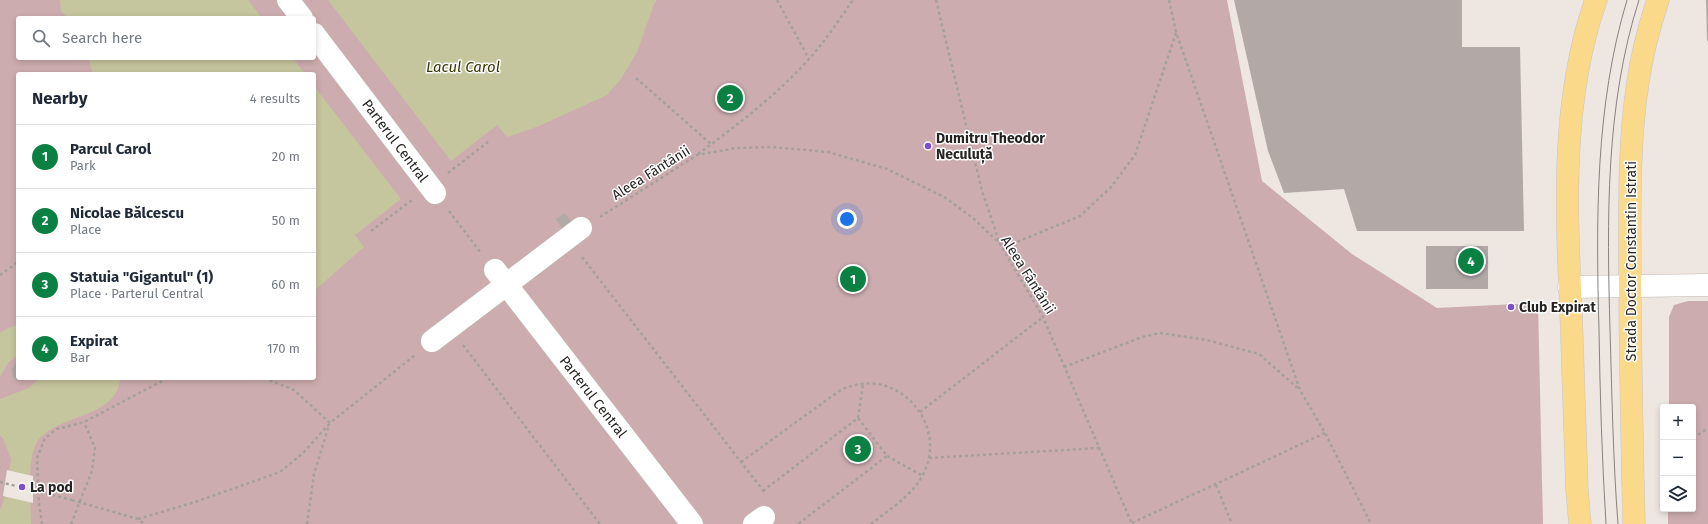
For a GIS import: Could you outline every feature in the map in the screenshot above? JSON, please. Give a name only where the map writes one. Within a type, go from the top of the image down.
[{"type":"main road","points":[[1580,524],[1577,490],[1567,166],[1571,110],[1584,43],[1596,0]]},
{"type":"main road","name":"Strada Doctor Constantin Istrati","points":[[1634,524],[1630,285],[1632,149],[1638,83],[1644,51],[1658,0]]},
{"type":"street","points":[[288,0],[300,16]]},
{"type":"street","name":"Parterul Central","points":[[316,37],[430,187]]},
{"type":"street","points":[[432,341],[449,328],[494,269],[574,233]]},
{"type":"street","name":"Parterul Central","points":[[494,269],[692,524]]},
{"type":"street","points":[[1570,287],[1708,284]]},
{"type":"path","points":[[777,0],[809,59]]},
{"type":"path","points":[[697,155],[734,127],[809,59],[835,27],[853,0]]},
{"type":"path","points":[[936,0],[982,191],[1000,244],[1017,242],[1080,216],[1111,188],[1135,155],[1176,32]]},
{"type":"path","points":[[1169,0],[1176,32],[1300,390],[1325,433],[1371,524]]},
{"type":"path","points":[[636,78],[711,144]]},
{"type":"path","points":[[446,174],[488,142]]},
{"type":"path","name":"Aleea Fântânii","points":[[574,233],[697,155],[736,148],[801,148],[828,152],[887,169],[944,197],[973,218],[1000,244],[1043,317],[1132,524]]},
{"type":"path","name":"Parterul Central","points":[[430,187],[494,269]]},
{"type":"path","points":[[371,231],[414,199]]},
{"type":"path","points":[[574,233],[763,491],[762,512]]},
{"type":"path","points":[[0,275],[16,263]]},
{"type":"path","points":[[920,412],[1043,317]]},
{"type":"path","points":[[449,328],[600,524]]},
{"type":"path","points":[[1064,367],[1142,337],[1160,333],[1207,340],[1258,354],[1300,390]]},
{"type":"path","points":[[138,519],[195,502],[280,472],[303,453],[330,423],[432,341]]},
{"type":"path","points":[[42,524],[39,503],[37,458],[45,438],[57,429],[84,422],[164,380]]},
{"type":"path","points":[[269,380],[294,390],[330,423]]},
{"type":"path","points":[[741,462],[835,392],[849,386],[863,384],[878,384],[892,388],[905,396],[920,412],[928,432],[930,447],[929,458],[923,476],[910,493],[871,524]]},
{"type":"path","points":[[763,491],[858,418],[863,384]]},
{"type":"path","points":[[858,418],[887,456],[923,476]]},
{"type":"path","points":[[71,524],[92,470],[94,448],[84,422]]},
{"type":"path","points":[[307,524],[314,474],[330,423]]},
{"type":"path","points":[[1696,436],[1708,428]]},
{"type":"path","points":[[1132,524],[1325,433]]},
{"type":"path","points":[[929,458],[1100,448]]},
{"type":"path","points":[[798,524],[887,456]]},
{"type":"path","points":[[0,482],[80,501],[138,519],[144,524]]},
{"type":"path","points":[[1216,485],[1232,524]]},
{"type":"shaded area","points":[[0,0],[1227,0],[1262,181],[1352,254],[1437,308],[1538,303],[1543,524],[0,524]]},
{"type":"shaded area","points":[[1688,301],[1708,301],[1708,524],[1668,524],[1668,512],[1696,512],[1696,404],[1669,404],[1669,317],[1674,305]]},
{"type":"water","points":[[60,0],[248,0],[260,16],[66,16],[61,11]]},
{"type":"water","name":"Lacul Carol","points":[[328,0],[657,0],[654,4],[637,52],[621,79],[607,95],[539,126],[507,137],[497,125],[451,161]]},
{"type":"water","points":[[89,60],[294,60],[304,72],[92,72]]},
{"type":"water","points":[[316,89],[401,199],[355,235],[364,247],[316,289]]},
{"type":"water","points":[[16,326],[16,357],[8,363],[0,377],[0,333]]},
{"type":"water","points":[[38,380],[120,380],[117,391],[109,401],[98,409],[57,426],[46,433],[37,442],[31,460],[30,470],[31,524],[0,524],[0,510],[4,500],[11,460],[4,440],[0,435],[0,399],[29,388]]},
{"type":"pier","points":[[7,470],[33,476],[33,503],[3,496]]},
{"type":"building","points":[[1234,0],[1462,0],[1462,47],[1520,47],[1524,231],[1357,231],[1344,189],[1284,193],[1268,151]]},
{"type":"building","points":[[1706,0],[1708,0],[1708,41],[1707,41]]},
{"type":"building","points":[[565,213],[571,221],[562,228],[556,219]]},
{"type":"building","points":[[1426,246],[1488,246],[1488,289],[1426,289]]},
{"type":"building","points":[[16,363],[16,379],[13,377],[12,369]]},
{"type":"tram line","points":[[1606,524],[1600,379],[1598,205],[1603,122],[1616,40],[1627,0]]},
{"type":"tram line","points":[[1618,524],[1611,379],[1608,247],[1609,206],[1614,122],[1628,40],[1639,0]]},
{"type":"place","name":"Nicolae Bălcescu","points":[[730,98]]},
{"type":"place","name":"Dumitru Theodor Neculuță","points":[[928,146]]},
{"type":"place","name":"Expirat","points":[[1471,261]]},
{"type":"place","name":"Parcul Carol","points":[[853,279]]},
{"type":"place","name":"Club Expirat","points":[[1511,307]]},
{"type":"place","name":"Statuia \"Gigantul\" (1)","points":[[858,449]]},
{"type":"place","name":"La pod","points":[[22,487]]}]
